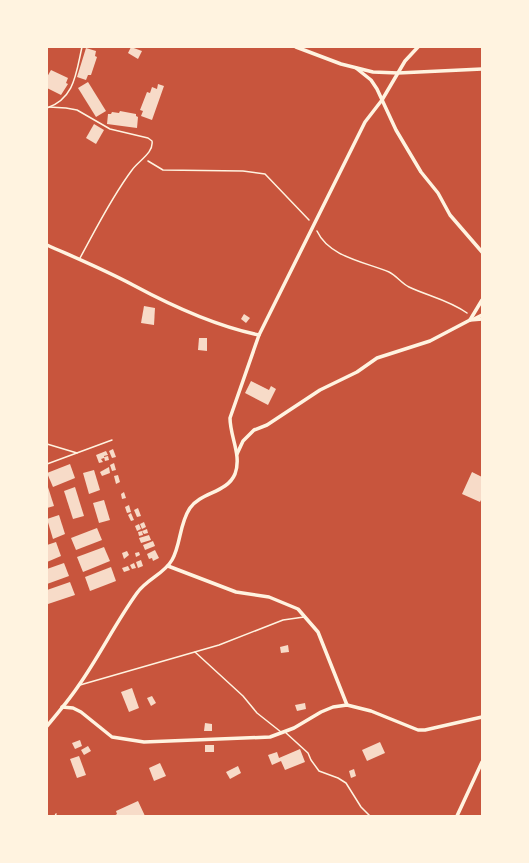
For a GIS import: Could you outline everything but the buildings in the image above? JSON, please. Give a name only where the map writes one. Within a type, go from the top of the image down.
[{"type":"street","points":[[296,47],[356,68],[373,72],[398,73],[482,69]]},
{"type":"street","points":[[237,454],[230,426],[230,418],[260,335],[365,122],[382,100],[398,73],[418,47]]},
{"type":"street","points":[[356,68],[371,80],[396,130],[421,172],[438,192],[450,215],[482,252]]},
{"type":"street","points":[[47,245],[132,285],[158,300],[239,331],[260,335]]},
{"type":"street","points":[[471,319],[482,300]]},
{"type":"street","points":[[47,726],[79,685],[137,592],[154,576],[168,566],[173,559],[178,536],[190,509],[196,502],[228,484],[234,475],[237,454],[243,441],[254,430],[278,418],[320,390],[357,372],[377,358],[430,341],[471,319],[482,315]]},
{"type":"street","points":[[471,319],[482,319]]},
{"type":"street","points":[[168,566],[236,592],[269,597],[298,609],[304,618],[318,632],[347,705]]},
{"type":"street","points":[[62,707],[73,708],[81,712],[106,734],[117,739],[144,742],[270,737],[284,733],[321,712],[333,707],[347,705],[371,711],[418,730],[425,730],[482,717]]},
{"type":"street","points":[[457,816],[482,762]]},
{"type":"lane","points":[[48,108],[64,99],[70,92],[82,47]]},
{"type":"lane","points":[[48,108],[66,108],[77,110],[110,129],[148,138],[152,141],[153,146],[151,150],[143,157],[122,184],[79,260]]},
{"type":"lane","points":[[47,464],[112,440]]},
{"type":"lane","points":[[47,444],[77,453]]},
{"type":"lane","points":[[79,685],[195,652],[240,637],[283,620],[304,618]]},
{"type":"lane","points":[[195,652],[243,696],[257,713],[308,753],[319,771],[338,778],[346,783],[360,807],[370,816]]},
{"type":"path","points":[[143,157],[154,166],[163,170],[242,171],[265,174],[313,225],[320,237],[334,249],[396,276],[408,286],[441,298],[471,319]]}]
